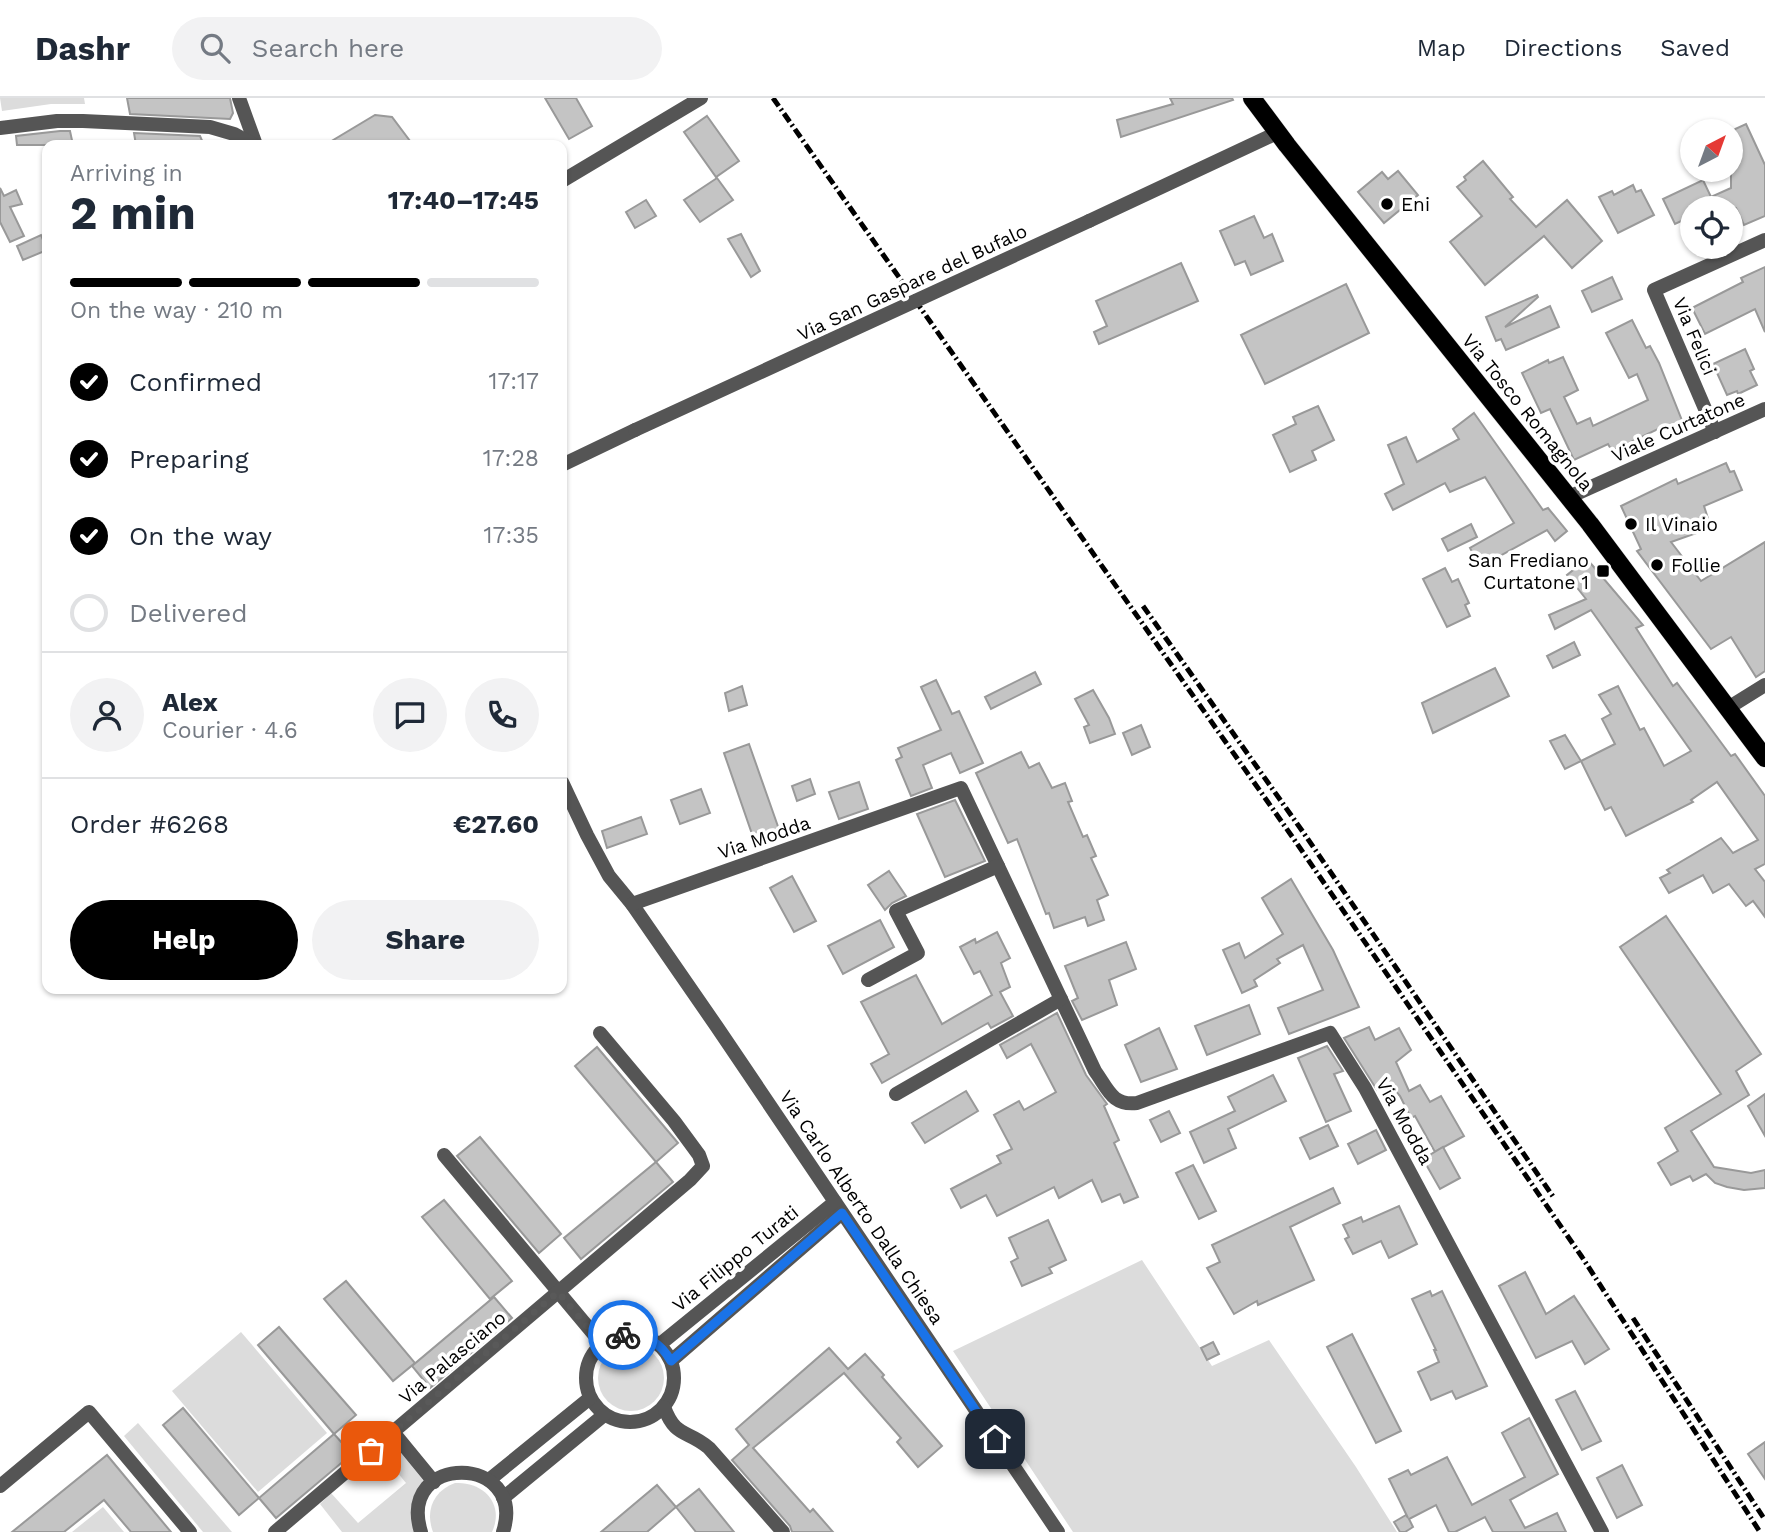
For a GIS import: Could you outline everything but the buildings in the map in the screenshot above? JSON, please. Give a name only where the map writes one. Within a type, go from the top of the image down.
[{"type":"main road","name":"Via Tosco Romagnola","points":[[1252,98],[1569,497],[1765,758]]},
{"type":"street","points":[[239,98],[253,140]]},
{"type":"street","points":[[567,178],[701,98]]},
{"type":"street","points":[[0,128],[57,121],[209,127],[245,140]]},
{"type":"street","name":"Via San Gaspare del Bufalo","points":[[567,463],[1278,134]]},
{"type":"street","name":"Via Felici","points":[[1715,432],[1654,290],[1765,240]]},
{"type":"street","name":"Viale Curtatone","points":[[1569,497],[1765,409]]},
{"type":"street","points":[[1728,708],[1765,685]]},
{"type":"street","name":"Via Modda","points":[[632,904],[961,788],[1096,1071],[1112,1096],[1126,1104],[1138,1103],[1330,1033],[1365,1088],[1602,1532]]},
{"type":"street","points":[[567,792],[609,876],[632,904]]},
{"type":"street","points":[[868,980],[918,953],[896,911],[998,866]]},
{"type":"street","name":"Via Carlo Alberto Dalla Chiesa","points":[[632,904],[1058,1532]]},
{"type":"street","points":[[896,1094],[1061,999]]},
{"type":"street","name":"Via Palasciano","points":[[275,1532],[704,1166],[674,1121],[600,1033]]},
{"type":"street","points":[[444,1155],[602,1344]]},
{"type":"street","name":"Via Filippo Turati","points":[[659,1345],[839,1208]]},
{"type":"street","name":"Via Filippo Turati","points":[[671,1361],[839,1208]]},
{"type":"street","points":[[629,1334],[644,1336],[659,1345],[671,1361],[674,1384],[664,1407],[651,1417],[636,1422],[620,1421],[604,1415],[590,1398],[586,1384],[586,1369],[592,1355],[602,1344],[629,1334]]},
{"type":"street","points":[[489,1480],[590,1398]]},
{"type":"street","points":[[664,1407],[676,1429],[709,1448],[783,1532]]},
{"type":"street","points":[[0,1486],[89,1412],[190,1532]]},
{"type":"street","points":[[503,1498],[604,1415]]},
{"type":"street","points":[[393,1432],[434,1482]]},
{"type":"street","points":[[421,1532],[418,1516],[425,1491],[445,1475],[464,1471],[489,1480],[503,1498],[506,1517],[503,1532]]},
{"type":"shaded area","points":[[0,98],[84,98],[85,104],[51,104],[2,111]]},
{"type":"shaded area","points":[[1142,1260],[1212,1366],[1269,1340],[1397,1532],[1073,1532],[953,1351]]},
{"type":"shaded area","points":[[241,1332],[327,1433],[258,1492],[172,1391]]},
{"type":"shaded area","points":[[624,1345],[638,1345],[650,1350],[659,1359],[664,1378],[662,1391],[655,1402],[638,1411],[624,1411],[612,1406],[603,1397],[598,1385],[598,1371],[603,1359],[612,1350]]},
{"type":"shaded area","points":[[138,1423],[232,1532],[203,1532],[124,1436]]},
{"type":"shaded area","points":[[392,1442],[423,1480],[413,1515],[415,1532],[342,1532],[320,1504],[331,1493],[358,1523],[406,1483],[380,1451]]},
{"type":"shaded area","points":[[455,1483],[474,1486],[489,1496],[496,1512],[492,1532],[433,1532],[430,1517],[436,1496]]},
{"type":"shaded area","points":[[103,1507],[124,1532],[72,1532]]},
{"type":"railway","points":[[773,98],[1291,835],[1582,1257],[1760,1532]]},
{"type":"railway","points":[[1143,606],[1303,832],[1554,1198]]},
{"type":"railway","points":[[1633,1318],[1765,1520]]},
{"type":"way so far","points":[[371,1451],[558,1292],[602,1344],[623,1335]]},
{"type":"place","name":"Eni","points":[[1387,204]]},
{"type":"place","name":"Il Vinaio","points":[[1631,524]]},
{"type":"place","name":"Follie","points":[[1657,565]]},
{"type":"place","name":"San Frediano Curtatone 1","points":[[1603,571]]},
{"type":"route","points":[[623,1335],[651,1339],[671,1361],[842,1213],[995,1439]]}]
